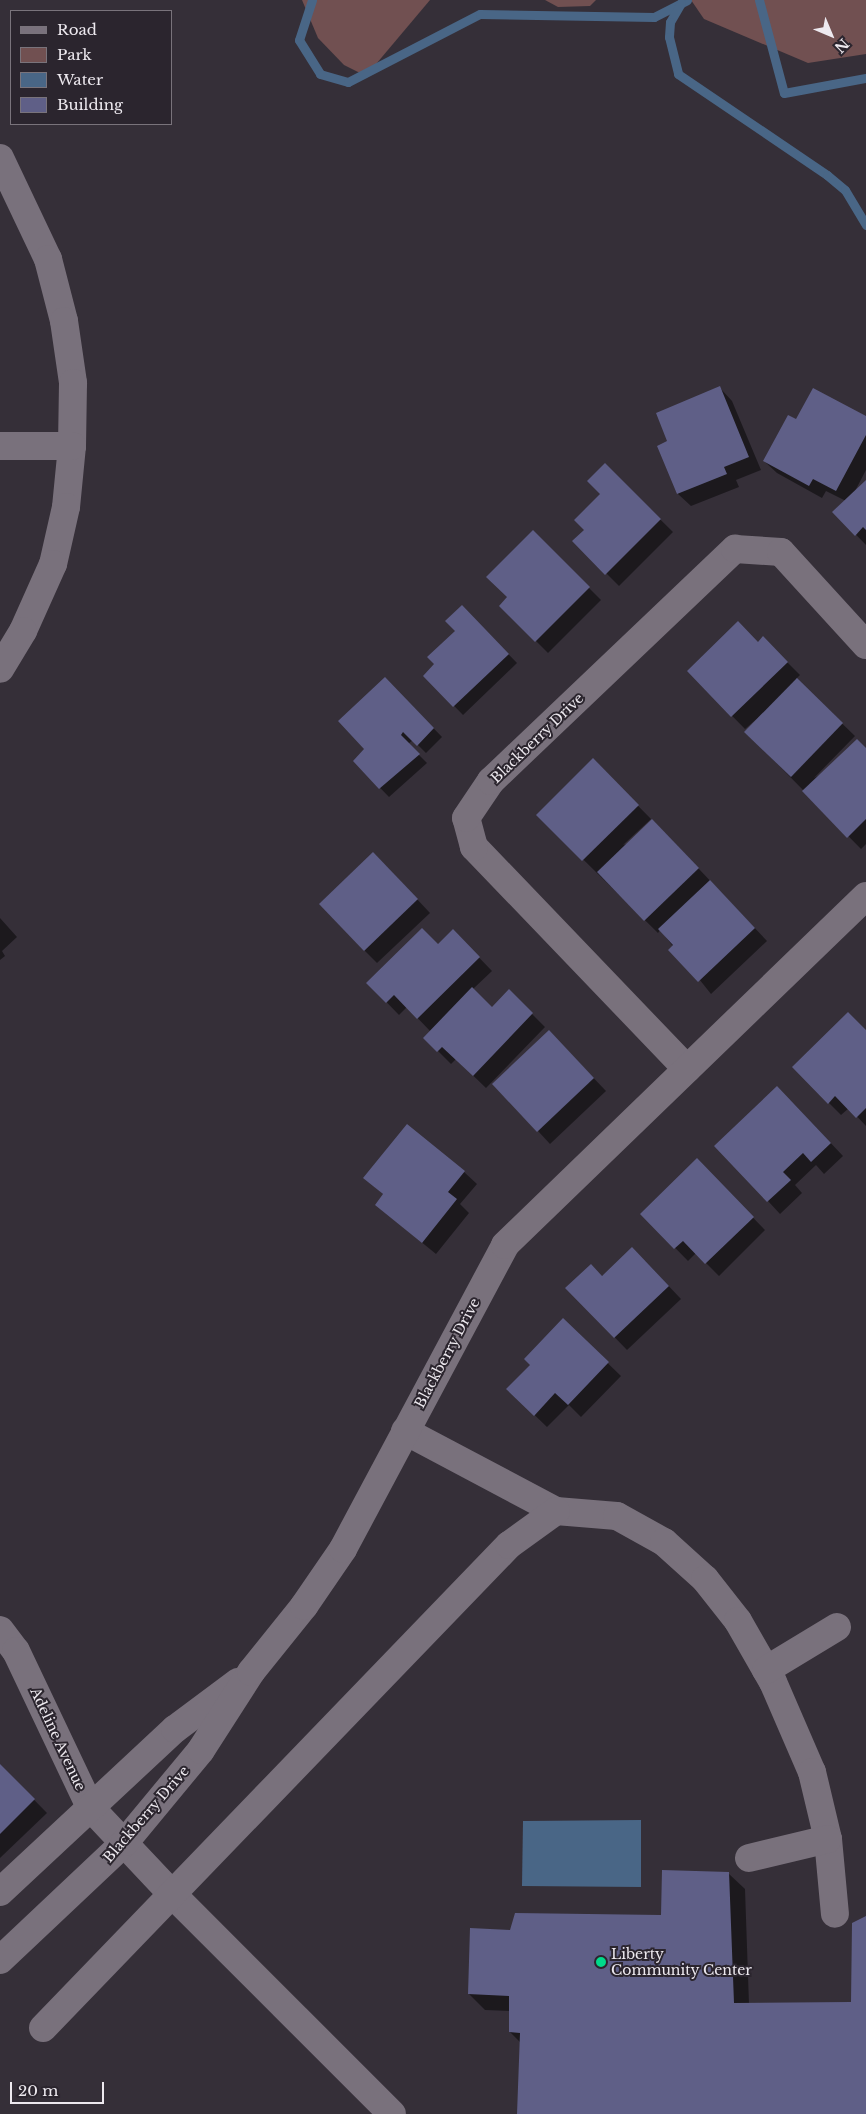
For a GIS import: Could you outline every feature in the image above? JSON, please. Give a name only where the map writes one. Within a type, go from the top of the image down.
[{"type":"street","points":[[0,158],[48,259],[64,320],[73,382],[72,446],[66,508],[53,564],[23,630],[0,669]]},
{"type":"street","points":[[0,446],[72,446]]},
{"type":"street","name":"Blackberry Drive","points":[[687,1069],[474,847],[466,818],[491,781],[735,549],[781,552],[866,645]]},
{"type":"street","name":"Blackberry Drive","points":[[0,1960],[126,1842],[201,1750],[251,1672],[304,1606],[343,1549],[505,1245],[866,896]]},
{"type":"street","points":[[405,1432],[556,1510],[617,1516],[664,1542],[710,1586],[738,1622],[766,1670],[812,1772],[828,1839],[835,1914]]},
{"type":"street","points":[[43,2028],[509,1545],[556,1510]]},
{"type":"street","points":[[766,1670],[837,1627]]},
{"type":"street","name":"Adeline Avenue","points":[[0,1630],[16,1651],[90,1806],[126,1842],[172,1894],[392,2114]]},
{"type":"street","name":"Blackberry Drive","points":[[0,1892],[175,1728],[251,1672]]},
{"type":"street","points":[[749,1858],[828,1839]]},
{"type":"green space","points":[[302,0],[430,0],[366,76],[344,65],[318,38]]},
{"type":"green space","points":[[545,0],[596,0],[590,6],[558,7]]},
{"type":"green space","points":[[691,0],[866,0],[866,54],[808,63],[704,19]]},
{"type":"water","points":[[641,1820],[641,1887],[522,1886],[523,1821]]},
{"type":"building","points":[[720,386],[749,457],[724,467],[727,474],[677,494],[657,446],[667,441],[656,413]]},
{"type":"building","points":[[813,388],[866,416],[866,435],[836,491],[813,479],[809,486],[763,461],[788,415],[796,419]]},
{"type":"building","points":[[605,463],[661,519],[605,575],[572,541],[584,530],[574,520],[600,494],[587,481]]},
{"type":"building","points":[[866,480],[866,530],[863,527],[855,536],[832,512]]},
{"type":"building","points":[[533,530],[590,587],[535,642],[499,606],[507,597],[486,577]]},
{"type":"building","points":[[462,605],[509,654],[453,707],[423,676],[434,664],[427,657],[455,631],[445,621]]},
{"type":"building","points":[[738,621],[758,642],[763,636],[788,662],[731,717],[687,671]]},
{"type":"building","points":[[385,677],[434,728],[417,746],[403,732],[401,735],[420,754],[379,789],[353,761],[364,749],[338,721]]},
{"type":"building","points":[[797,678],[843,723],[791,777],[744,732]]},
{"type":"building","points":[[857,739],[866,748],[866,819],[847,838],[802,791]]},
{"type":"building","points":[[593,758],[639,805],[582,861],[536,815]]},
{"type":"building","points":[[652,819],[699,868],[644,921],[597,872]]},
{"type":"building","points":[[373,852],[418,899],[364,951],[319,904]]},
{"type":"building","points":[[710,880],[755,928],[698,982],[668,950],[673,945],[658,929]]},
{"type":"building","points":[[422,928],[438,944],[453,929],[480,957],[417,1019],[394,995],[386,1003],[366,983]]},
{"type":"building","points":[[472,987],[492,1007],[509,989],[533,1013],[473,1076],[442,1047],[437,1052],[423,1038]]},
{"type":"building","points":[[848,1012],[866,1030],[866,1108],[856,1118],[835,1096],[828,1104],[792,1067]]},
{"type":"building","points":[[549,1030],[594,1078],[537,1132],[492,1084]]},
{"type":"building","points":[[777,1086],[831,1143],[811,1162],[803,1153],[783,1172],[791,1180],[767,1202],[714,1146]]},
{"type":"building","points":[[407,1124],[465,1171],[448,1192],[457,1199],[422,1243],[375,1205],[383,1194],[363,1178]]},
{"type":"building","points":[[697,1158],[754,1217],[705,1264],[683,1241],[674,1249],[640,1214]]},
{"type":"building","points":[[632,1247],[669,1286],[614,1338],[565,1288],[591,1264],[602,1276]]},
{"type":"building","points":[[563,1318],[609,1362],[568,1405],[555,1393],[534,1416],[506,1389],[530,1365],[524,1359]]},
{"type":"building","points":[[0,1764],[35,1799],[0,1834]]},
{"type":"building","name":"Liberty Community Center","points":[[662,1870],[729,1872],[734,2003],[851,2002],[852,1923],[866,1916],[866,2114],[517,2114],[520,2033],[509,2032],[509,1996],[468,1994],[470,1928],[510,1930],[515,1913],[661,1915]]},
{"type":"waterway","points":[[312,0],[299,40],[320,74],[348,82],[480,14],[654,17],[687,0]]},
{"type":"waterway","points":[[759,0],[784,93],[866,78]]},
{"type":"waterway","points":[[681,3],[670,22],[669,37],[678,74],[827,175],[845,190],[866,225]]},
{"type":"place","name":"Liberty Community Center","points":[[601,1962]]}]
